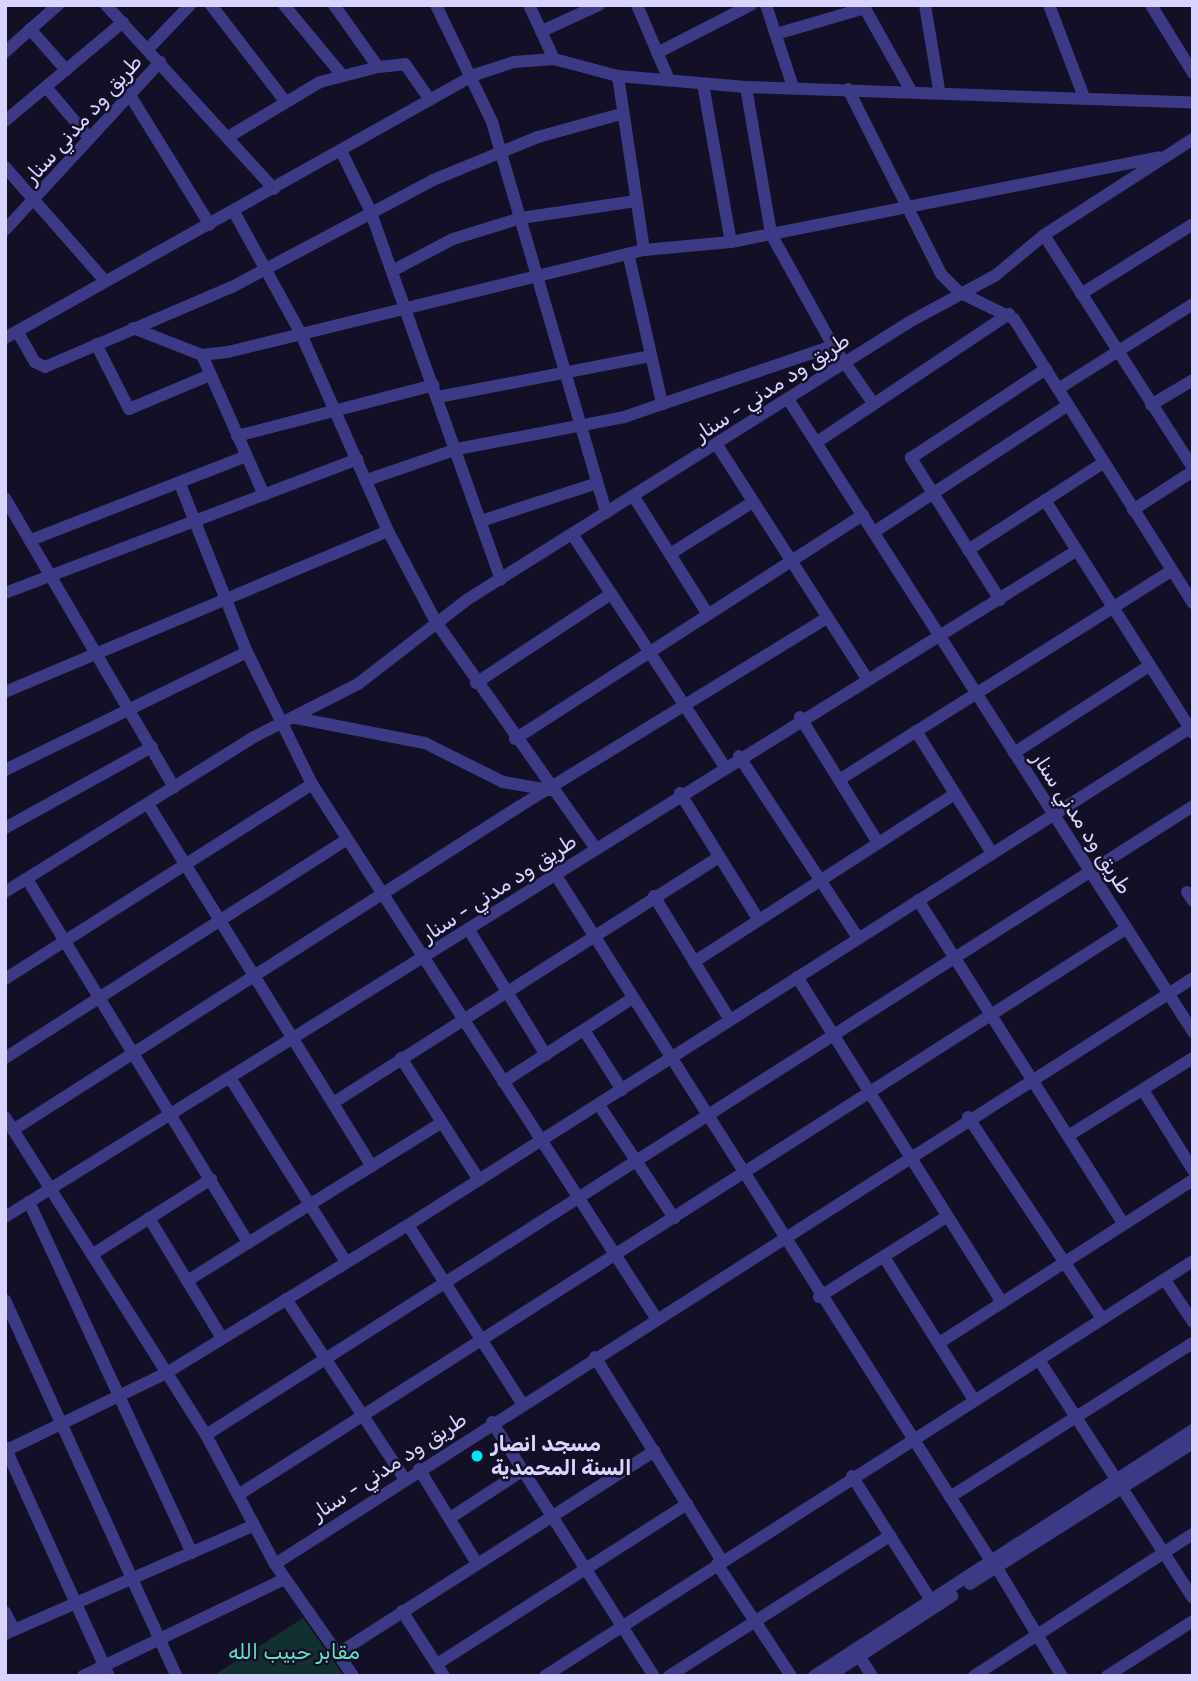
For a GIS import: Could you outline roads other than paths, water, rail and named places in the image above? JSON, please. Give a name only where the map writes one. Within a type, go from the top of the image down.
[{"type":"street","points":[[5,52],[58,5]]},
{"type":"street","points":[[106,5],[274,189]]},
{"type":"street","points":[[148,49],[190,5]]},
{"type":"street","points":[[211,5],[285,101]]},
{"type":"street","points":[[284,5],[342,75]]},
{"type":"street","points":[[334,5],[378,67]]},
{"type":"street","points":[[436,5],[474,75],[502,152],[606,513]]},
{"type":"street","points":[[529,5],[554,58]]},
{"type":"street","points":[[542,31],[599,5]]},
{"type":"street","points":[[637,5],[669,80]]},
{"type":"street","points":[[657,53],[751,5]]},
{"type":"street","points":[[766,5],[793,87]]},
{"type":"street","points":[[925,5],[939,90]]},
{"type":"street","points":[[1049,5],[1084,97]]},
{"type":"street","points":[[1151,5],[1193,73]]},
{"type":"street","points":[[776,34],[864,6],[910,89]]},
{"type":"street","points":[[5,121],[123,22]]},
{"type":"street","points":[[30,29],[66,70]]},
{"type":"street","points":[[5,338],[234,212],[474,75],[554,58],[618,76],[703,84],[939,90],[1193,103]]},
{"type":"street","name":"طريق ود مدني سنار","points":[[5,230],[36,200],[160,62]]},
{"type":"street","points":[[228,137],[285,101],[342,75],[378,67],[405,64],[430,100]]},
{"type":"street","points":[[618,76],[621,114],[644,250]]},
{"type":"street","points":[[703,84],[731,242]]},
{"type":"street","points":[[746,87],[771,234],[833,346],[873,402]]},
{"type":"street","points":[[46,88],[89,138]]},
{"type":"street","points":[[848,89],[941,274],[959,292],[1009,314],[1193,603]]},
{"type":"street","points":[[131,97],[210,225]]},
{"type":"street","points":[[17,331],[39,367],[268,269],[370,210],[502,152],[621,114]]},
{"type":"street","name":"طريق ود مدني - سنار","points":[[5,892],[280,723],[296,718],[358,684],[436,622],[500,579],[790,402],[845,363],[959,292],[996,275],[1044,235],[1192,140]]},
{"type":"street","points":[[341,150],[370,210],[457,449],[500,579]]},
{"type":"street","name":"طريق ود مدني - سنار","points":[[202,355],[406,312],[537,276],[629,257],[644,250],[731,242],[905,205],[1168,155]]},
{"type":"street","points":[[5,167],[105,281]]},
{"type":"street","points":[[392,271],[453,239],[521,218],[636,201]]},
{"type":"street","name":"طريق ود مدني - سنار","points":[[234,212],[268,269],[301,334],[388,531],[436,622],[515,739],[595,848]]},
{"type":"street","points":[[1081,293],[1193,224]]},
{"type":"street","points":[[1044,235],[1193,469],[1133,510]]},
{"type":"street","points":[[629,257],[662,404]]},
{"type":"street","points":[[1058,389],[1193,304]]},
{"type":"street","points":[[817,442],[873,402],[1009,314]]},
{"type":"street","points":[[133,328],[202,355],[264,495]]},
{"type":"street","points":[[96,344],[129,409],[210,375]]},
{"type":"street","name":"طريق ود مدني - سنار","points":[[367,480],[457,449],[583,428],[833,346]]},
{"type":"street","points":[[237,436],[336,409],[436,391],[568,374],[651,356]]},
{"type":"street","points":[[1000,600],[911,458],[1046,369]]},
{"type":"street","points":[[1151,405],[1193,380]]},
{"type":"street","name":"طريق ود مدني سنار","points":[[790,402],[1193,1032]]},
{"type":"street","points":[[874,532],[1068,405]]},
{"type":"street","points":[[717,445],[866,677]]},
{"type":"street","points":[[31,540],[246,456]]},
{"type":"street","points":[[5,593],[52,573],[195,523],[357,459]]},
{"type":"street","points":[[968,550],[1103,463]]},
{"type":"street","points":[[481,521],[597,483]]},
{"type":"street","name":"طريق ود مدني - سنار","points":[[180,484],[247,652],[312,784],[381,896],[656,1318]]},
{"type":"street","points":[[634,496],[707,613]]},
{"type":"street","points":[[107,1671],[6,1449],[168,1372],[408,1226],[992,853],[1192,729],[1149,666],[1045,500]]},
{"type":"street","points":[[670,554],[753,502]]},
{"type":"street","points":[[7,504],[102,655],[174,787]]},
{"type":"street","points":[[515,739],[863,515]]},
{"type":"street","points":[[5,692],[226,603],[388,531]]},
{"type":"street","points":[[572,534],[724,765]]},
{"type":"street","name":"طريق ود مدني - سنار","points":[[5,1217],[232,1081],[800,717],[1000,600],[1076,551]]},
{"type":"street","points":[[839,780],[1171,571]]},
{"type":"street","points":[[476,683],[611,594]]},
{"type":"street","points":[[13,1130],[138,1054],[257,975],[552,789],[687,709],[827,618]]},
{"type":"street","points":[[5,770],[247,652]]},
{"type":"street","points":[[1014,753],[1149,666]]},
{"type":"street","points":[[800,717],[878,843]]},
{"type":"street","points":[[296,718],[425,743],[503,782],[552,789]]},
{"type":"street","points":[[916,731],[992,853]]},
{"type":"street","points":[[5,828],[152,747]]},
{"type":"street","points":[[739,756],[858,938]]},
{"type":"street","points":[[5,979],[312,784]]},
{"type":"street","points":[[680,793],[758,919]]},
{"type":"street","points":[[694,962],[955,794]]},
{"type":"street","points":[[148,804],[257,975],[372,1166]]},
{"type":"street","points":[[206,1435],[1193,806]]},
{"type":"street","points":[[5,1058],[220,918],[346,840]]},
{"type":"street","points":[[333,1103],[593,934],[719,858]]},
{"type":"street","points":[[555,874],[707,1114],[741,1175],[913,1438],[1062,1676]]},
{"type":"street","points":[[27,879],[138,1054],[248,1243]]},
{"type":"street","points":[[654,896],[730,1020]]},
{"type":"street","points":[[918,900],[1124,1224]]},
{"type":"street","points":[[238,1495],[1127,929]]},
{"type":"street","points":[[469,930],[545,1055]]},
{"type":"street","points":[[797,977],[1002,1303]]},
{"type":"street","points":[[492,1422],[909,1154],[1193,978]]},
{"type":"street","points":[[503,1082],[633,998]]},
{"type":"street","points":[[584,1030],[622,1090]]},
{"type":"street","points":[[401,1058],[479,1180]]},
{"type":"street","points":[[1068,1136],[1193,1058]]},
{"type":"street","points":[[232,1081],[346,1262]]},
{"type":"street","points":[[1143,1090],[1193,1170]]},
{"type":"street","points":[[599,1105],[674,1218]]},
{"type":"street","points":[[5,1117],[168,1372],[206,1435],[275,1564],[353,1676]]},
{"type":"street","points":[[968,1117],[1102,1319]]},
{"type":"street","points":[[187,1281],[442,1123]]},
{"type":"street","points":[[93,1254],[211,1179]]},
{"type":"street","points":[[939,1343],[1193,1180]]},
{"type":"street","points":[[29,1202],[192,1553]]},
{"type":"street","points":[[819,1297],[946,1217]]},
{"type":"street","points":[[149,1219],[222,1338]]},
{"type":"street","points":[[408,1226],[522,1402]]},
{"type":"street","points":[[884,1257],[974,1400]]},
{"type":"street","points":[[545,1676],[852,1476],[1193,1261]]},
{"type":"street","points":[[1165,1280],[1193,1322]]},
{"type":"street","points":[[286,1299],[404,1478]]},
{"type":"street","points":[[5,1300],[59,1425],[176,1676]]},
{"type":"street","points":[[950,1497],[1193,1343]]},
{"type":"street","points":[[595,1357],[687,1504],[754,1621],[791,1676]]},
{"type":"street","points":[[1039,1360],[1193,1598]]},
{"type":"street","name":"طريق ود مدني - سنار","points":[[275,1564],[492,1422],[654,1676]]},
{"type":"street","points":[[829,1676],[1119,1484],[1193,1430]]},
{"type":"street","points":[[1119,1484],[1193,1443]]},
{"type":"street","points":[[337,1654],[477,1562],[655,1451]]},
{"type":"street","points":[[419,1469],[477,1562]]},
{"type":"street","points":[[450,1518],[522,1471]]},
{"type":"street","points":[[852,1476],[930,1599]]},
{"type":"street","points":[[437,1664],[687,1504]]},
{"type":"street","points":[[5,1612],[10,1632],[254,1525]]},
{"type":"street","points":[[974,1676],[1193,1534]]},
{"type":"street","points":[[669,1676],[890,1536]]},
{"type":"street","points":[[814,1676],[930,1599],[994,1565]]},
{"type":"street","points":[[83,1676],[107,1671],[285,1579]]},
{"type":"street","points":[[402,1611],[444,1676]]},
{"type":"street","points":[[1107,1676],[1191,1626]]},
{"type":"street","points":[[859,1657],[872,1676]]},
{"type":"place","name":"مسجد انصار السنة المحمدية","points":[[477,1456]]},
{"type":"park label","name":"مقابر حبيب الله","points":[[294,1652]]}]
